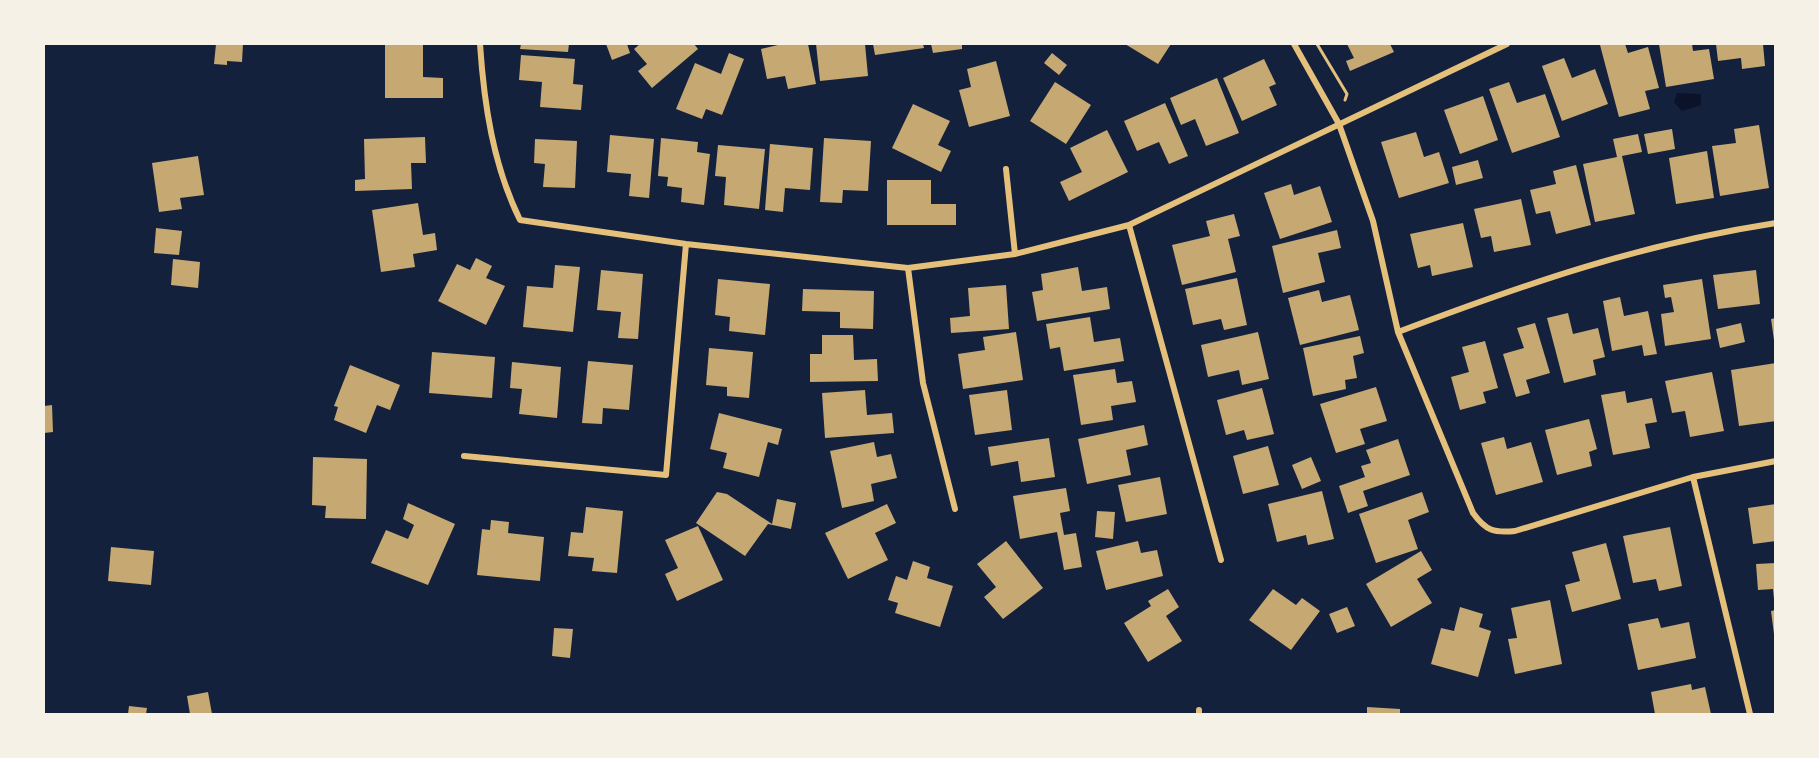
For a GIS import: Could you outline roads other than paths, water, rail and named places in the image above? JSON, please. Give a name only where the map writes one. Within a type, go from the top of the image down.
[{"type":"street","points":[[480,44],[483,95],[506,191],[520,220],[686,244],[908,268],[1016,254],[1129,225],[1507,44]]},
{"type":"street","points":[[1294,44],[1339,124],[1373,221],[1398,332],[1473,513],[1482,526],[1490,532],[1515,531],[1693,477],[1776,461]]},
{"type":"street","points":[[1006,169],[1016,254]]},
{"type":"street","points":[[1398,332],[1518,286],[1599,261],[1708,234],[1776,223]]},
{"type":"street","points":[[1129,225],[1221,560]]},
{"type":"street","points":[[464,456],[666,475],[686,244]]},
{"type":"street","points":[[908,268],[922,382],[955,509]]},
{"type":"street","points":[[1693,477],[1750,714]]},
{"type":"water","points":[[1677,93],[1701,94],[1701,105],[1682,111],[1674,102]]}]
